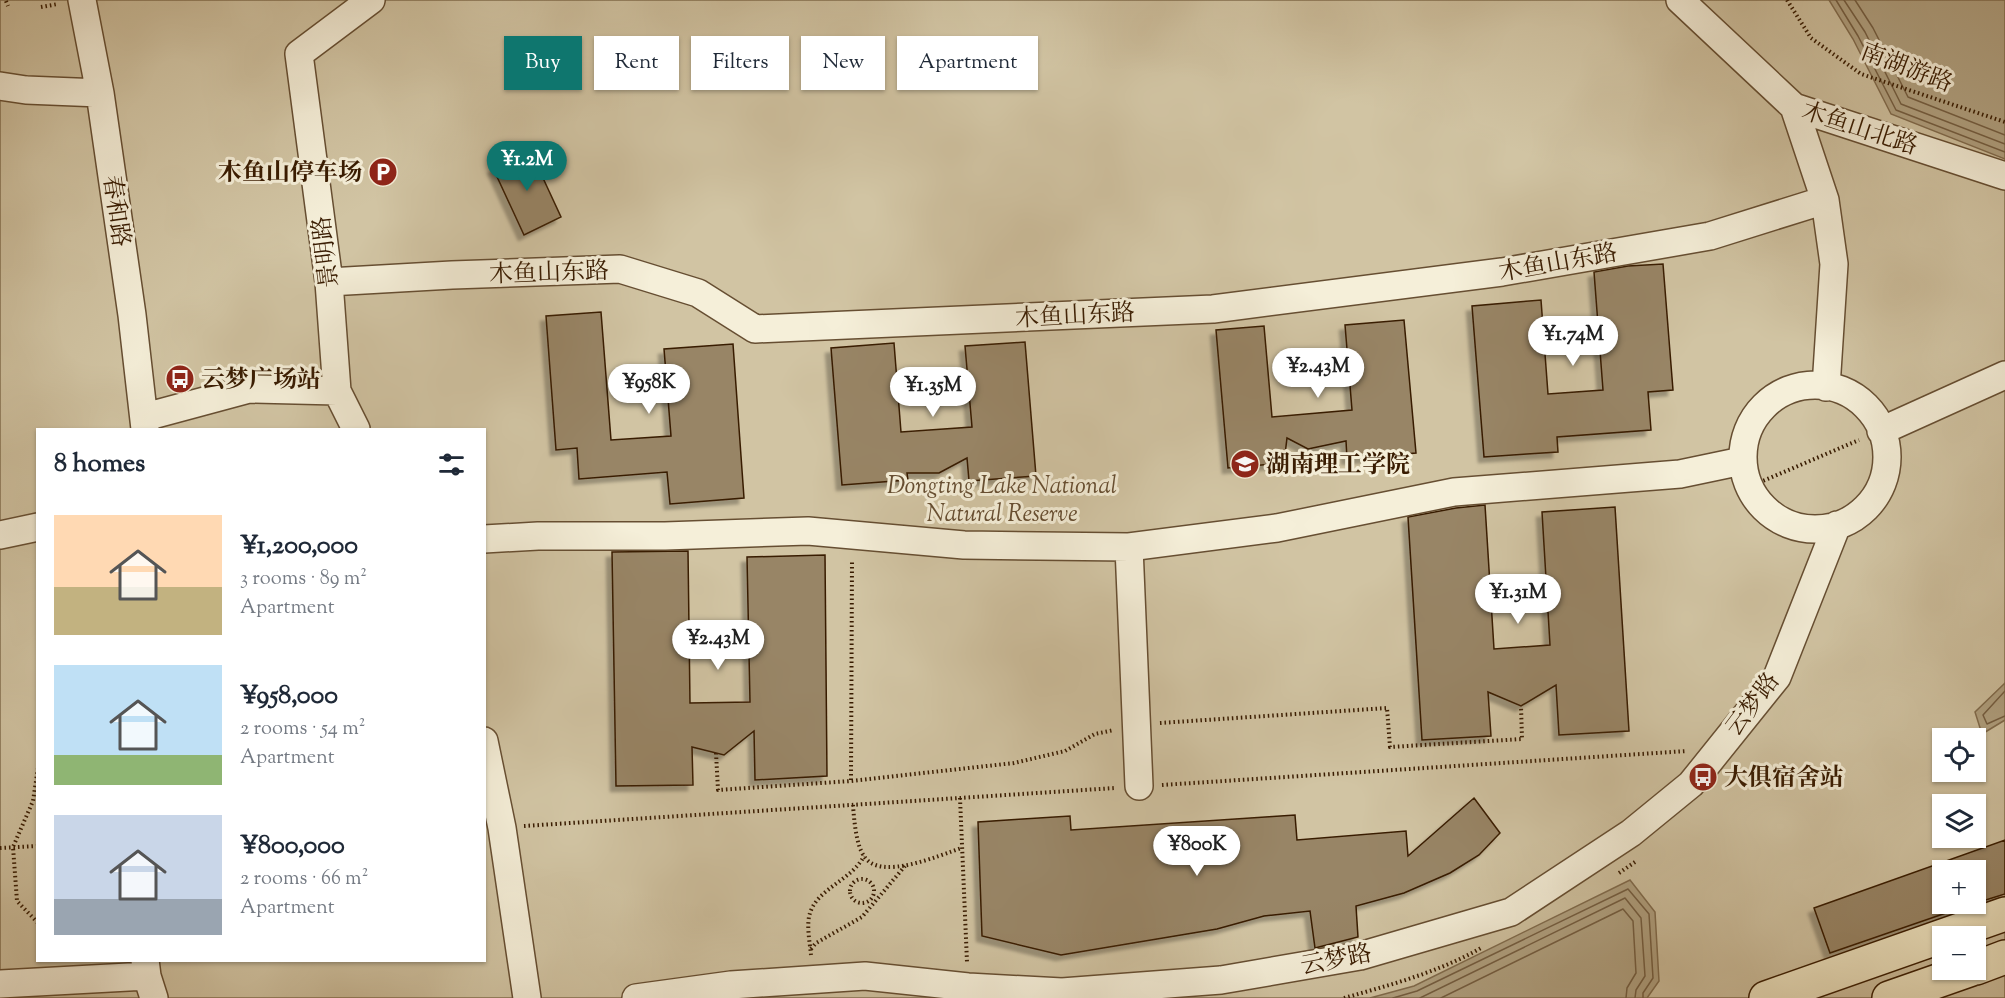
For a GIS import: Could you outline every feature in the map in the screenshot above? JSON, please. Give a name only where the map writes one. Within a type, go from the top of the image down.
[{"type":"main road","points":[[1766,998],[2005,914]]},
{"type":"main road","points":[[1986,964],[2005,957]]},
{"type":"main road","points":[[1889,998],[1940,980]]},
{"type":"lane","name":"春和路","points":[[82,0],[100,93],[145,423]]},
{"type":"lane","name":"景明路","points":[[356,428],[338,391],[329,282],[299,54],[371,0]]},
{"type":"lane","name":"木鱼山北路","points":[[1690,4],[1794,107],[2005,176]]},
{"type":"lane","points":[[0,86],[26,90],[100,93]]},
{"type":"lane","points":[[1794,107],[1825,200],[1834,264],[1826,387]]},
{"type":"lane","name":"木鱼山东路","points":[[329,282],[620,269],[698,293],[755,329],[1213,309],[1502,272],[1699,238],[1825,200]]},
{"type":"lane","points":[[1881,431],[2005,375]]},
{"type":"lane","points":[[1811,384],[1849,392],[1877,417],[1881,431],[1889,453],[1881,490],[1855,519],[1819,531],[1782,523],[1754,497],[1742,461],[1750,424],[1775,395],[1811,384]]},
{"type":"lane","points":[[145,423],[249,389],[338,391]]},
{"type":"lane","points":[[486,539],[808,531],[964,545],[1129,547],[1277,528],[1454,492],[1680,474],[1742,461]]},
{"type":"lane","name":"云梦路","points":[[636,998],[731,985],[865,975],[968,987],[1062,992],[1221,980],[1360,956],[1511,912],[1631,833],[1691,784],[1777,677],[1838,525]]},
{"type":"lane","points":[[0,535],[36,527]]},
{"type":"lane","points":[[1129,547],[1139,786]]},
{"type":"lane","points":[[486,751],[502,828],[527,998]]},
{"type":"lane","points":[[0,984],[149,978]]},
{"type":"path","name":"南湖游路","points":[[1787,0],[1811,38],[1861,74],[2005,122]]},
{"type":"path","points":[[6,1],[8,6]]},
{"type":"path","points":[[1750,486],[1881,431]]},
{"type":"path","points":[[851,781],[852,535]]},
{"type":"path","points":[[716,753],[718,790],[851,781],[1014,763],[1065,751],[1095,734],[1136,725],[1387,708],[1390,747],[1522,739],[1521,706]]},
{"type":"path","points":[[502,828],[1718,749]]},
{"type":"path","points":[[36,781],[33,801],[13,847],[17,901],[36,921]]},
{"type":"path","points":[[960,798],[968,987]]},
{"type":"path","points":[[853,805],[864,856],[874,866],[897,868],[962,848]]},
{"type":"path","points":[[0,848],[36,846]]},
{"type":"path","points":[[812,979],[809,915],[815,903],[859,867],[864,856]]},
{"type":"path","points":[[811,950],[816,943],[861,917],[870,903],[905,866]]},
{"type":"path","points":[[849,875],[854,882]]},
{"type":"path","points":[[861,879],[871,884],[873,894],[870,903],[854,900],[850,893],[854,882],[861,879]]},
{"type":"green space","name":"Dongting Lake National Natural Reserve","points":[[0,0],[2005,0],[2005,998],[0,998]]},
{"type":"water","points":[[1829,0],[2005,0],[2005,159],[1891,114],[1853,39]]},
{"type":"water","points":[[2005,683],[2005,720],[1986,732],[1986,728],[1980,728],[1975,712]]},
{"type":"water","points":[[1630,880],[1655,912],[1659,981],[1647,998],[1370,998],[1414,986]]},
{"type":"building","points":[[530,150],[561,217],[524,235],[493,168]]},
{"type":"building","points":[[1663,264],[1673,390],[1648,392],[1651,430],[1557,437],[1558,452],[1484,457],[1472,306],[1541,300],[1548,394],[1603,390],[1594,272],[1628,266]]},
{"type":"building","points":[[601,312],[611,440],[671,436],[664,349],[733,344],[744,498],[670,504],[667,472],[579,479],[577,448],[556,450],[546,316]]},
{"type":"building","points":[[1404,320],[1416,453],[1347,459],[1346,441],[1308,449],[1287,438],[1284,463],[1228,468],[1216,330],[1264,326],[1272,417],[1352,410],[1345,325]]},
{"type":"building","points":[[1025,342],[1036,476],[969,481],[967,458],[939,473],[907,473],[908,480],[842,485],[831,348],[894,343],[901,432],[972,427],[965,346]]},
{"type":"building","points":[[1485,505],[1494,649],[1550,645],[1542,512],[1615,507],[1629,731],[1559,735],[1556,685],[1521,706],[1488,692],[1491,736],[1422,740],[1408,517]]},
{"type":"building","points":[[688,551],[690,703],[750,702],[747,557],[825,555],[827,776],[755,780],[754,731],[724,755],[692,747],[693,785],[616,786],[612,552]]},
{"type":"building","points":[[1474,798],[1500,833],[1479,855],[1450,873],[1404,893],[1356,906],[1358,937],[1315,948],[1310,911],[1264,916],[1217,929],[1061,955],[982,936],[978,822],[1070,816],[1071,830],[1295,815],[1297,840],[1406,831],[1408,856]]},
{"type":"building","points":[[2005,840],[2005,894],[1986,900],[1986,860],[1949,860]]},
{"type":"building","points":[[1932,866],[1932,914],[1943,914],[1830,953],[1814,908]]},
{"type":"place","name":"木鱼山停车场","points":[[383,172]]},
{"type":"place","name":"云梦广场站","points":[[180,379]]},
{"type":"place","name":"湖南理工学院","points":[[1245,464]]},
{"type":"place","name":"大俱宿舍站","points":[[1703,777]]}]
